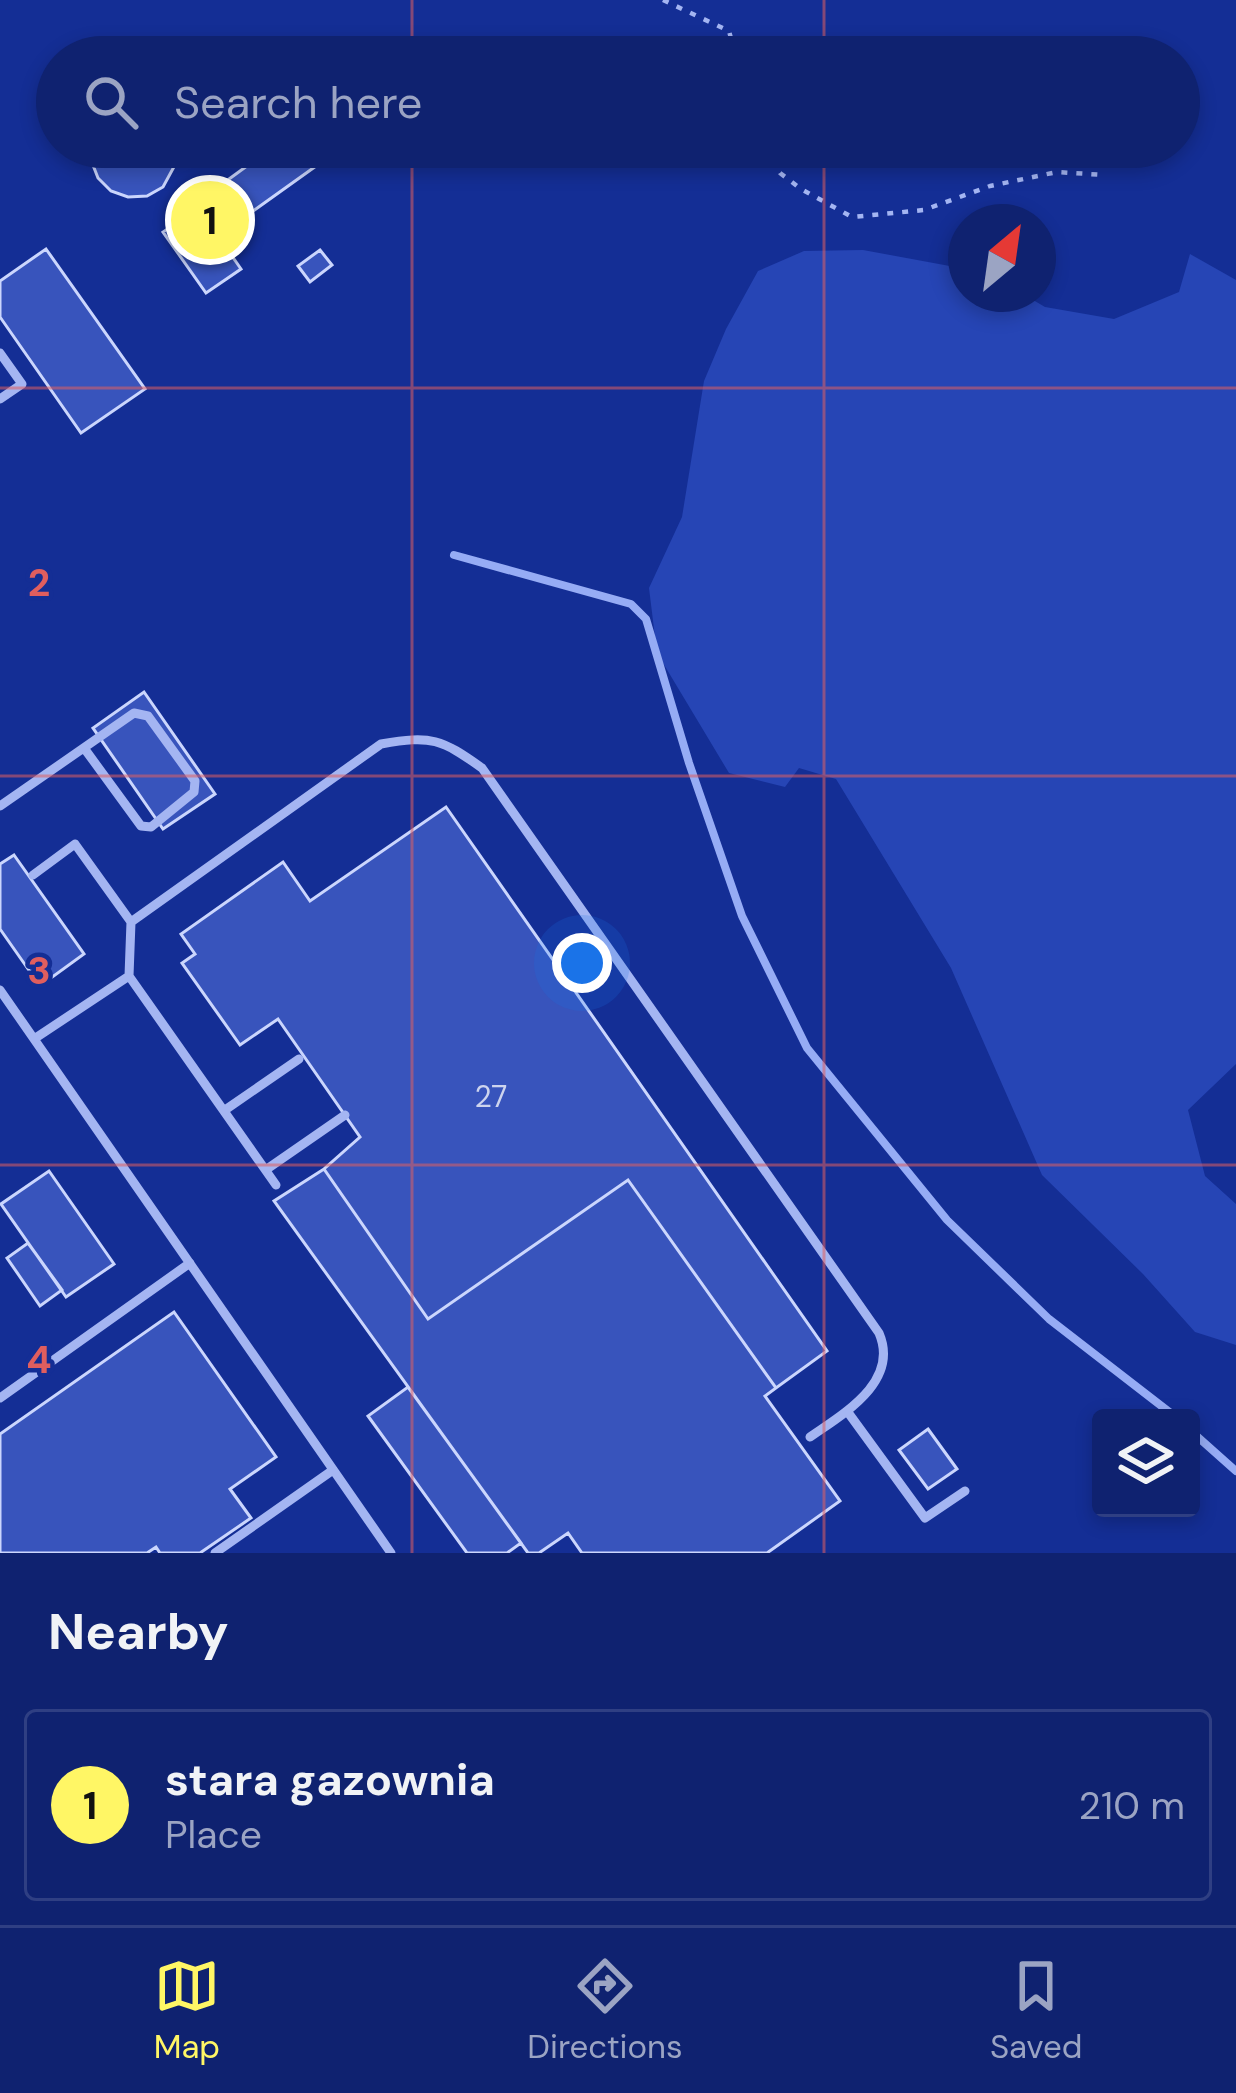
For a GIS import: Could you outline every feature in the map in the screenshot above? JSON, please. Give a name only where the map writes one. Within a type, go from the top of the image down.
[{"type":"lane","points":[[0,353],[22,384],[0,399]]},
{"type":"lane","points":[[0,806],[134,713],[148,716],[195,781],[194,792],[151,827],[141,826],[84,748]]},
{"type":"lane","points":[[131,922],[381,744],[411,738],[447,743],[482,768],[884,1344],[878,1378],[865,1395],[810,1437]]},
{"type":"lane","points":[[33,874],[75,844],[131,922],[129,976],[276,1185]]},
{"type":"lane","points":[[34,1039],[129,976]]},
{"type":"lane","points":[[0,990],[391,1553]]},
{"type":"lane","points":[[225,1110],[299,1059]]},
{"type":"lane","points":[[267,1169],[345,1115]]},
{"type":"lane","points":[[0,1398],[190,1263]]},
{"type":"lane","points":[[848,1411],[925,1518],[965,1491]]},
{"type":"lane","points":[[215,1553],[333,1470]]},
{"type":"path","points":[[663,0],[729,31],[730,36]]},
{"type":"path","points":[[777,168],[801,189],[852,217],[924,210],[990,186],[1057,172],[1105,175]]},
{"type":"shaded area","points":[[863,250],[948,266],[948,312],[1056,309],[1114,319],[1179,292],[1190,254],[1236,280],[1236,1064],[1188,1110],[1205,1176],[1236,1204],[1236,1345],[1195,1332],[1042,1175],[951,968],[836,779],[799,768],[785,787],[729,773],[657,653],[649,588],[682,517],[704,381],[758,271],[804,251]]},
{"type":"building","points":[[94,168],[173,168],[163,187],[147,196],[128,197],[111,191]]},
{"type":"building","points":[[244,168],[313,168],[218,236],[241,269],[206,293],[163,232],[228,187],[225,182]]},
{"type":"building","points":[[46,249],[145,389],[81,433],[0,317],[0,281]]},
{"type":"building","points":[[320,250],[332,265],[310,282],[298,266]]},
{"type":"building","points":[[144,692],[215,794],[163,829],[93,728]]},
{"type":"building","points":[[446,807],[827,1351],[776,1388],[628,1180],[428,1319],[324,1169],[360,1137],[278,1019],[240,1045],[182,963],[195,954],[181,934],[283,862],[310,901]]},
{"type":"building","points":[[14,855],[84,954],[40,986],[0,929],[0,864]]},
{"type":"building","points":[[324,1169],[428,1319],[628,1180],[776,1388],[765,1396],[840,1501],[767,1553],[582,1553],[568,1533],[539,1553],[528,1553],[274,1201]]},
{"type":"building","points":[[49,1171],[114,1264],[66,1297],[1,1204]]},
{"type":"building","points":[[28,1243],[62,1290],[40,1306],[7,1258]]},
{"type":"building","points":[[174,1312],[276,1457],[230,1489],[251,1518],[200,1553],[160,1553],[156,1547],[147,1553],[0,1553],[0,1434]]},
{"type":"building","points":[[408,1387],[521,1543],[507,1553],[467,1553],[368,1416]]},
{"type":"building","points":[[928,1429],[957,1469],[928,1489],[899,1450]]},
{"type":"waterway","points":[[454,555],[631,604],[646,619],[742,916],[807,1048],[947,1220],[1049,1319],[1165,1409]]},
{"type":"waterway","points":[[1200,1439],[1236,1471]]},
{"type":"place","name":"stara gazownia","points":[[210,220]]}]
